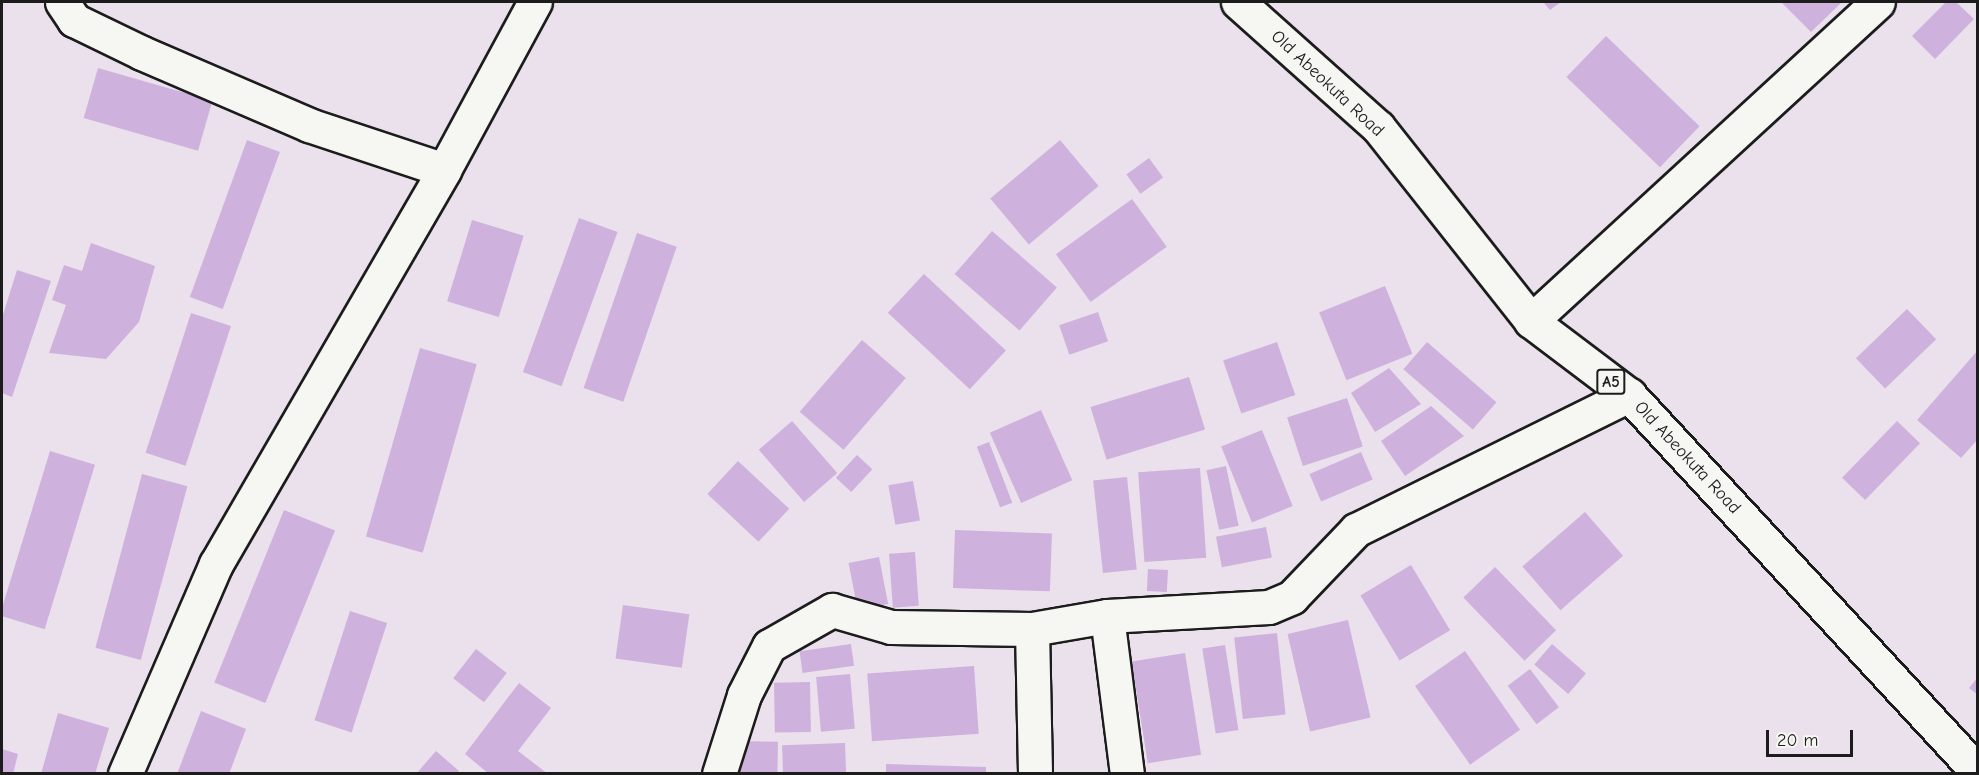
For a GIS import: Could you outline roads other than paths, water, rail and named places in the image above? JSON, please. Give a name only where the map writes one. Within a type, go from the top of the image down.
[{"type":"main road","points":[[62,2],[74,20],[142,53],[309,125],[444,170]]},
{"type":"main road","points":[[125,774],[216,564],[444,170],[534,2]]},
{"type":"main road","name":"Old Abeokuta Road","points":[[1238,2],[1378,127],[1531,321],[1629,395],[1975,765]]},
{"type":"main road","points":[[1531,321],[1878,2]]},
{"type":"main road","points":[[719,774],[744,695],[769,646],[832,610],[891,627],[1032,629],[1107,616],[1269,607],[1292,597],[1356,530],[1629,395]]},
{"type":"main road","points":[[1107,616],[1127,774]]},
{"type":"main road","points":[[1032,629],[1035,774]]}]
